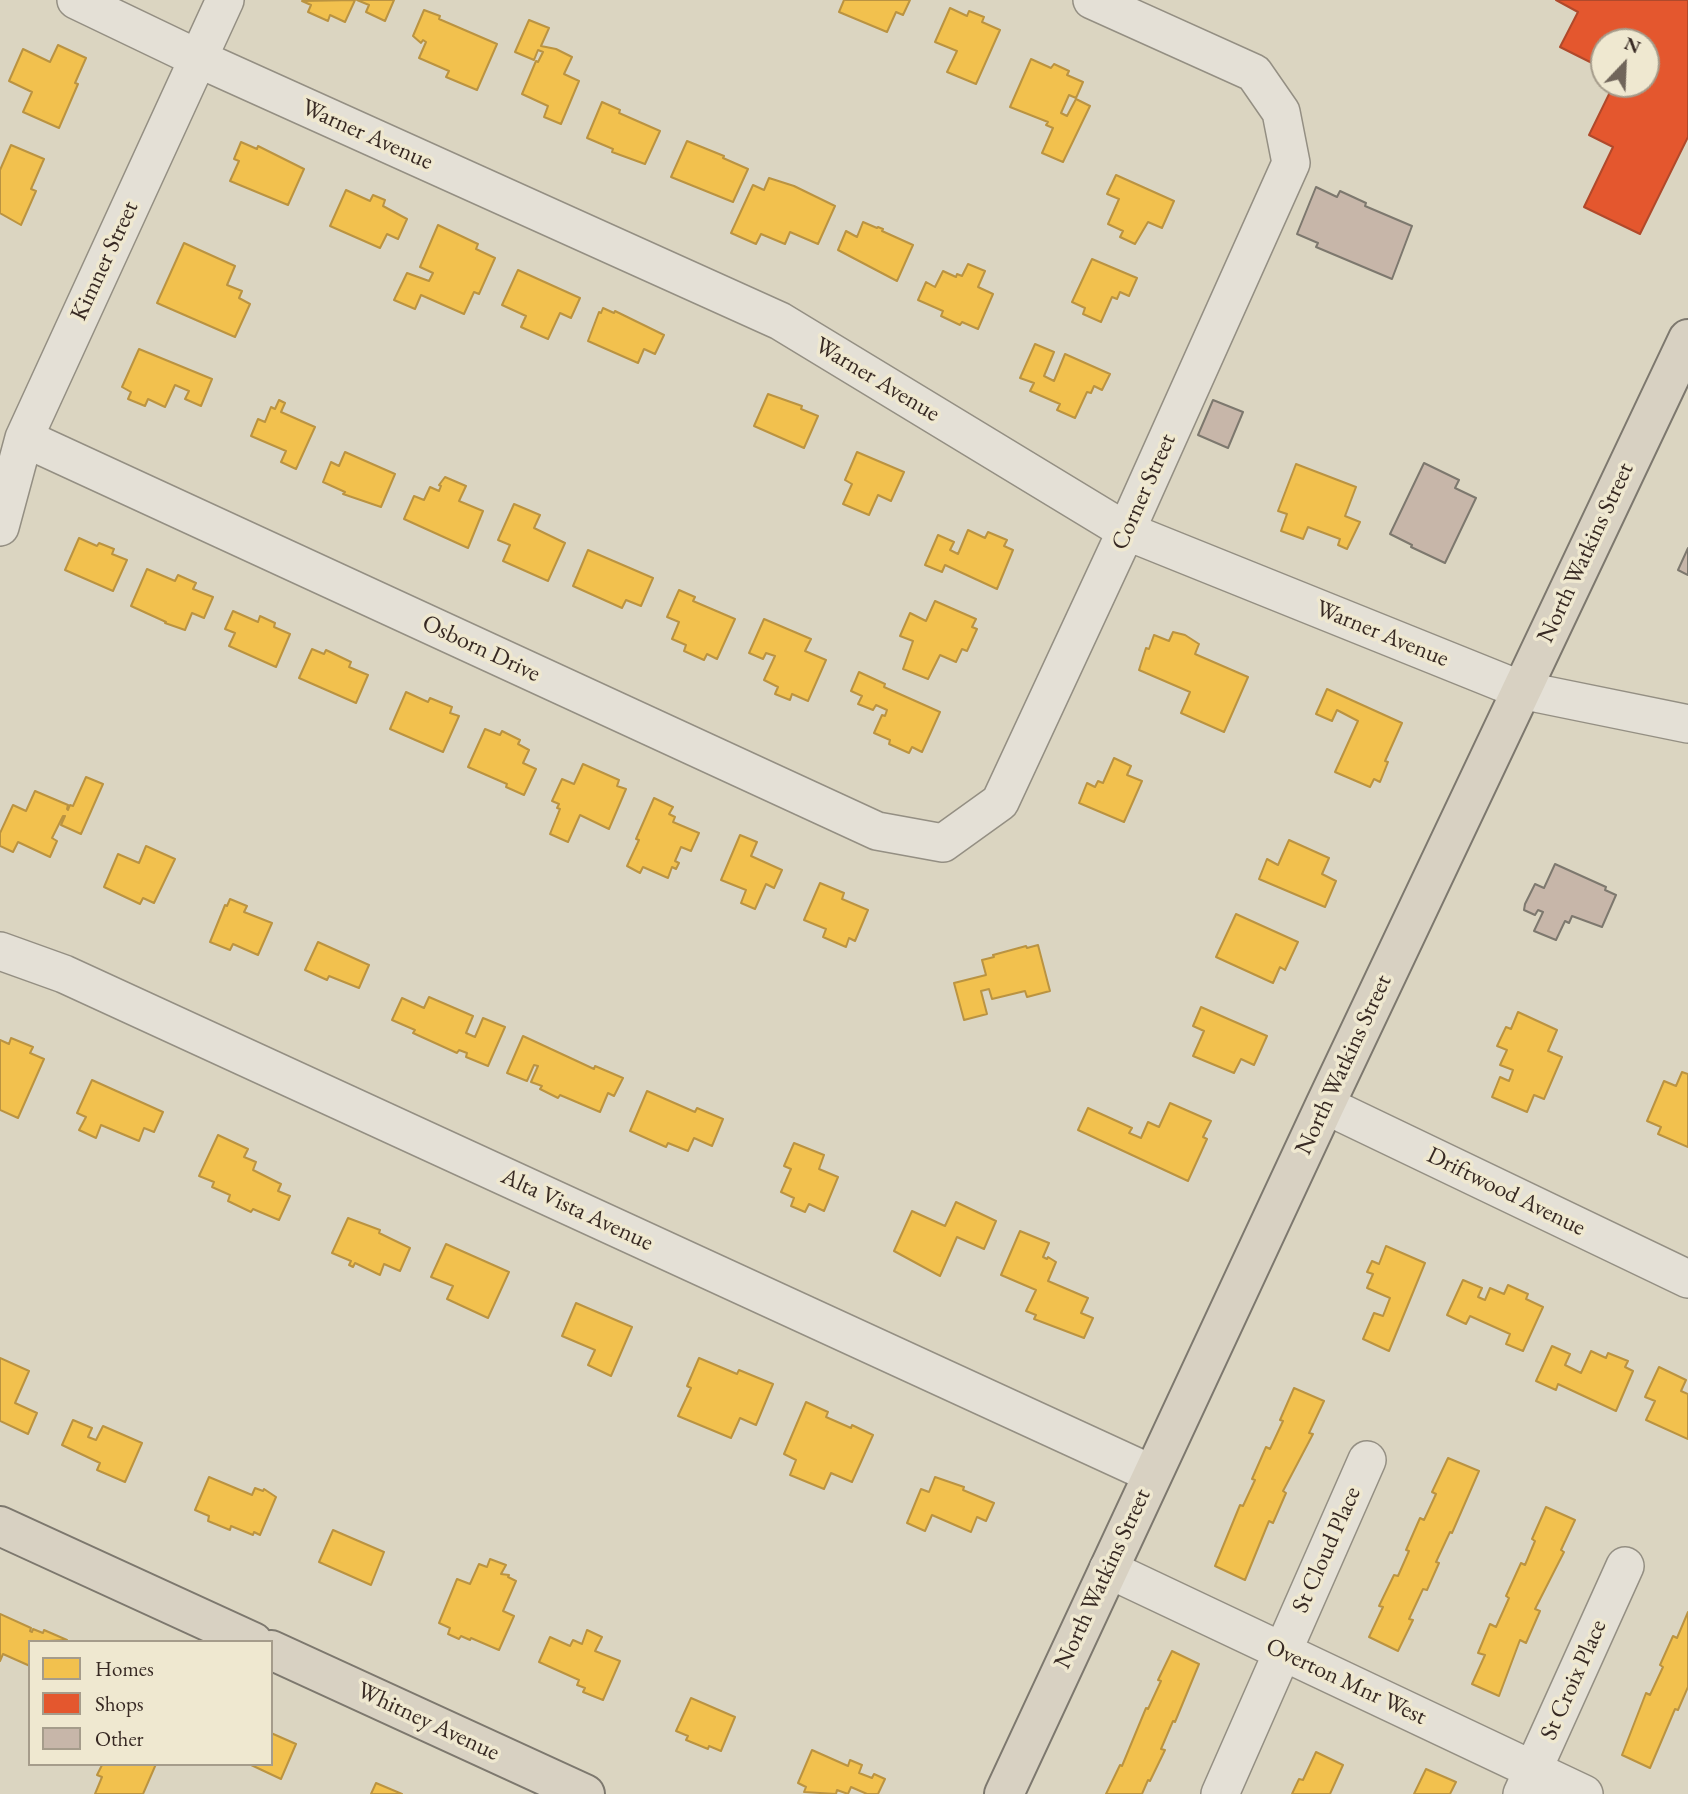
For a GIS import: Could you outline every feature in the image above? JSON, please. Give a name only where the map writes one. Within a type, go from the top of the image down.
[{"type":"main road","name":"North Watkins Street","points":[[1004,1794],[1325,1105],[1688,339]]},
{"type":"main road","points":[[0,1526],[249,1640]]},
{"type":"main road","name":"Whitney Avenue","points":[[273,1651],[585,1794]]},
{"type":"street","name":"Warner Avenue","points":[[76,0],[197,58],[780,321],[1126,531],[1521,690],[1688,724]]},
{"type":"street","name":"Kimner Street","points":[[0,527],[24,438],[225,0]]},
{"type":"street","name":"Corner Street","points":[[943,844],[1000,802],[1126,531],[1291,163],[1281,112],[1254,73],[1092,0]]},
{"type":"street","name":"Osborn Drive","points":[[24,438],[877,831],[943,844]]},
{"type":"street","name":"Alta Vista Avenue","points":[[0,951],[64,974],[1152,1474]]},
{"type":"street","name":"Driftwood Avenue","points":[[1325,1105],[1688,1279]]},
{"type":"street","name":"St Cloud Place","points":[[1220,1794],[1367,1460]]},
{"type":"street","name":"St Croix Place","points":[[1528,1782],[1625,1566]]},
{"type":"street","name":"Overton Mnr West","points":[[1108,1569],[1283,1651],[1528,1782],[1584,1794]]},
{"type":"building: Homes","points":[[355,0],[345,22],[330,15],[328,21],[308,12],[311,5],[302,1]]},
{"type":"building: Homes","points":[[357,0],[394,0],[385,21],[366,12],[369,5]]},
{"type":"building: Homes","points":[[844,0],[910,0],[903,15],[896,12],[887,32],[839,12]]},
{"type":"building: Homes","points":[[950,8],[967,16],[969,11],[984,17],[982,22],[1000,30],[976,84],[947,72],[957,51],[935,42]]},
{"type":"building: Homes","points":[[424,10],[497,44],[477,90],[446,77],[449,71],[419,58],[426,42],[423,40],[421,43],[413,36]]},
{"type":"building: Homes","points":[[529,20],[549,28],[541,46],[556,49],[572,57],[564,74],[579,81],[561,124],[544,117],[548,106],[522,94],[536,61],[538,62],[543,52],[538,50],[534,60],[515,52]]},
{"type":"building: Homes","points":[[58,45],[86,58],[59,128],[23,112],[32,92],[9,81],[23,49],[50,62]]},
{"type":"building: Homes","points":[[1031,59],[1051,68],[1054,64],[1069,71],[1067,75],[1083,82],[1076,98],[1069,95],[1061,113],[1067,116],[1076,99],[1090,106],[1063,162],[1042,153],[1053,128],[1046,125],[1048,122],[1010,107]]},
{"type":"building: Homes","points":[[602,102],[620,110],[619,113],[660,131],[645,164],[612,152],[613,149],[587,138]]},
{"type":"building: Homes","points":[[687,141],[748,169],[733,202],[671,177]]},
{"type":"building: Homes","points":[[241,142],[257,149],[258,146],[304,169],[288,205],[230,181],[239,161],[234,159]]},
{"type":"building: Homes","points":[[11,145],[44,159],[31,189],[36,191],[21,225],[0,213],[0,170]]},
{"type":"building: Homes","points":[[1116,175],[1174,201],[1162,228],[1148,222],[1135,244],[1120,237],[1123,231],[1108,224],[1119,199],[1107,194]]},
{"type":"building: Homes","points":[[769,178],[794,186],[835,206],[818,244],[790,232],[785,244],[761,234],[756,244],[731,233],[753,185],[764,190]]},
{"type":"building: Homes","points":[[346,190],[370,201],[373,195],[385,200],[383,206],[407,219],[398,239],[387,234],[380,248],[330,226]]},
{"type":"building: Homes","points":[[863,222],[913,245],[897,281],[838,250],[846,231],[857,237]]},
{"type":"building: Homes","points":[[438,225],[478,244],[476,249],[495,258],[479,294],[474,292],[464,314],[421,295],[415,309],[394,300],[407,273],[429,281],[433,273],[420,267]]},
{"type":"building: Homes","points":[[184,243],[235,266],[227,285],[242,291],[239,298],[250,304],[235,337],[157,303]]},
{"type":"building: Homes","points":[[1092,259],[1137,278],[1129,296],[1120,292],[1117,299],[1112,297],[1101,322],[1083,314],[1085,308],[1072,302]]},
{"type":"building: Homes","points":[[968,264],[985,271],[978,287],[993,294],[978,329],[962,322],[960,325],[941,316],[943,311],[918,300],[926,282],[935,287],[943,271],[956,277],[957,274],[962,276]]},
{"type":"building: Homes","points":[[518,270],[580,298],[571,318],[560,313],[548,339],[521,327],[526,316],[502,305]]},
{"type":"building: Homes","points":[[603,308],[614,313],[615,311],[664,335],[655,354],[644,349],[638,363],[588,341]]},
{"type":"building: Homes","points":[[1035,344],[1054,352],[1044,376],[1054,381],[1065,354],[1110,374],[1102,390],[1094,386],[1091,393],[1087,392],[1075,418],[1057,410],[1060,404],[1030,391],[1034,383],[1020,378]]},
{"type":"building: Homes","points":[[139,349],[212,379],[201,406],[185,399],[189,391],[175,385],[165,407],[148,399],[145,406],[128,399],[131,392],[122,387]]},
{"type":"building: Homes","points":[[768,394],[802,406],[801,409],[818,416],[804,448],[754,426]]},
{"type":"building: Homes","points":[[279,400],[285,403],[281,412],[315,427],[296,469],[281,462],[286,451],[251,436],[258,419],[265,422],[271,407],[275,409]]},
{"type":"building: Homes","points":[[345,452],[395,474],[381,507],[343,494],[345,492],[323,482],[331,462],[339,466]]},
{"type":"building: Homes","points":[[857,452],[904,472],[891,501],[878,495],[869,515],[843,504],[852,484],[845,480]]},
{"type":"building: Homes","points":[[1296,464],[1356,487],[1345,516],[1360,522],[1347,549],[1338,545],[1340,539],[1308,527],[1303,539],[1281,531],[1287,514],[1278,511]]},
{"type":"building: Homes","points":[[445,477],[466,486],[459,501],[483,511],[468,548],[404,519],[414,496],[424,500],[430,487],[439,491],[439,485]]},
{"type":"building: Homes","points":[[514,504],[540,515],[534,528],[565,543],[548,581],[503,561],[510,545],[498,540]]},
{"type":"building: Homes","points":[[968,530],[985,538],[988,532],[1007,540],[1004,546],[1013,550],[997,589],[945,565],[942,572],[925,565],[938,535],[954,542],[950,550],[958,554]]},
{"type":"building: Homes","points":[[79,538],[97,546],[99,543],[114,549],[112,554],[127,560],[113,591],[65,570]]},
{"type":"building: Homes","points":[[588,550],[653,578],[641,606],[626,600],[622,608],[573,586]]},
{"type":"building: Homes","points":[[147,569],[175,581],[178,575],[196,583],[193,589],[213,597],[204,618],[192,613],[185,630],[131,606]]},
{"type":"building: Homes","points":[[679,590],[695,597],[693,601],[735,619],[717,659],[707,654],[704,660],[684,651],[686,645],[672,639],[679,622],[667,617]]},
{"type":"building: Homes","points":[[935,601],[976,619],[972,627],[977,629],[967,651],[962,649],[956,662],[940,655],[928,679],[903,669],[913,641],[900,636],[910,613],[926,621]]},
{"type":"building: Homes","points":[[233,611],[258,622],[260,616],[275,623],[274,627],[290,634],[276,667],[229,646],[235,633],[225,629]]},
{"type":"building: Homes","points":[[764,619],[811,639],[805,651],[826,660],[808,701],[792,694],[790,700],[775,694],[778,687],[764,680],[775,656],[766,653],[763,659],[749,653]]},
{"type":"building: Homes","points":[[1173,632],[1185,635],[1199,644],[1195,654],[1248,677],[1224,732],[1181,713],[1190,692],[1139,670],[1146,648],[1149,649],[1154,635],[1169,641]]},
{"type":"building: Homes","points":[[312,649],[324,654],[326,650],[351,662],[349,667],[368,675],[356,703],[299,678]]},
{"type":"building: Homes","points":[[859,672],[885,684],[884,687],[940,712],[922,752],[912,747],[909,753],[889,744],[890,740],[874,733],[887,710],[876,705],[873,710],[858,704],[862,696],[851,691]]},
{"type":"building: Homes","points":[[1327,689],[1402,723],[1385,761],[1388,762],[1380,782],[1374,779],[1370,787],[1335,772],[1358,721],[1337,710],[1332,721],[1316,714]]},
{"type":"building: Homes","points":[[406,692],[428,702],[430,698],[452,707],[450,713],[459,716],[443,752],[390,729]]},
{"type":"building: Homes","points":[[485,729],[500,735],[502,731],[520,740],[518,744],[529,750],[523,763],[536,769],[524,795],[506,787],[507,784],[468,767]]},
{"type":"building: Homes","points":[[1114,758],[1131,766],[1127,775],[1142,781],[1124,822],[1079,803],[1087,783],[1095,787],[1098,781],[1103,783]]},
{"type":"building: Homes","points":[[583,764],[619,780],[617,786],[626,789],[609,829],[580,815],[568,842],[550,834],[560,809],[557,808],[559,804],[552,801],[562,779],[574,784]]},
{"type":"building: Homes","points":[[86,777],[103,784],[81,834],[61,825],[63,816],[52,838],[57,841],[50,857],[18,842],[13,852],[0,846],[0,833],[13,805],[26,811],[35,791],[68,805],[68,810],[70,805],[73,806]]},
{"type":"building: Homes","points":[[654,798],[673,807],[669,814],[675,817],[673,822],[699,833],[691,851],[681,847],[675,861],[679,863],[676,869],[672,867],[668,878],[643,867],[640,873],[627,866]]},
{"type":"building: Homes","points":[[740,835],[757,842],[751,856],[782,870],[774,888],[766,884],[755,909],[741,903],[746,890],[721,880]]},
{"type":"building: Homes","points":[[1289,840],[1329,858],[1322,874],[1336,881],[1325,907],[1259,879],[1267,859],[1278,865]]},
{"type":"building: Homes","points":[[146,846],[175,859],[154,903],[143,898],[140,904],[104,887],[118,854],[139,863]]},
{"type":"building: Homes","points":[[820,883],[844,893],[842,899],[868,910],[855,941],[849,938],[846,947],[823,937],[826,929],[804,920]]},
{"type":"building: Homes","points":[[230,899],[247,906],[244,912],[272,923],[258,955],[233,944],[230,950],[210,942]]},
{"type":"building: Homes","points":[[1236,914],[1298,942],[1285,970],[1280,967],[1273,983],[1216,957]]},
{"type":"building: Homes","points":[[318,942],[369,965],[359,988],[329,976],[327,980],[305,970]]},
{"type":"building: Homes","points":[[1038,945],[1050,991],[1027,997],[1025,991],[992,999],[989,989],[981,991],[987,1014],[964,1020],[954,983],[986,975],[982,960],[994,957],[993,955]]},
{"type":"building: Homes","points":[[429,997],[473,1016],[466,1033],[475,1037],[483,1018],[505,1027],[488,1066],[466,1057],[467,1053],[459,1050],[457,1053],[413,1033],[415,1030],[392,1020],[402,998],[424,1008]]},
{"type":"building: Homes","points":[[1201,1007],[1267,1036],[1254,1065],[1241,1059],[1234,1073],[1193,1056],[1204,1031],[1193,1026]]},
{"type":"building: Homes","points":[[1518,1012],[1557,1030],[1548,1051],[1562,1057],[1544,1099],[1534,1095],[1527,1112],[1492,1097],[1500,1077],[1509,1081],[1513,1070],[1500,1065],[1507,1050],[1497,1046],[1506,1027],[1511,1029]]},
{"type":"building: Homes","points":[[523,1036],[594,1069],[595,1066],[623,1078],[614,1096],[608,1093],[600,1112],[540,1089],[542,1086],[531,1082],[538,1066],[534,1065],[527,1081],[507,1073]]},
{"type":"building: Homes","points":[[11,1038],[33,1047],[30,1053],[44,1059],[18,1118],[0,1110],[0,1040],[9,1044]]},
{"type":"building: Homes","points":[[1682,1072],[1688,1074],[1688,1147],[1658,1134],[1661,1127],[1647,1121],[1664,1081],[1676,1086]]},
{"type":"building: Homes","points":[[92,1080],[163,1112],[154,1132],[144,1128],[139,1141],[101,1125],[96,1138],[79,1130],[86,1117],[77,1113]]},
{"type":"building: Homes","points":[[647,1091],[695,1112],[697,1108],[723,1119],[712,1146],[694,1138],[688,1151],[668,1143],[666,1147],[630,1131]]},
{"type":"building: Homes","points":[[1170,1103],[1211,1121],[1203,1137],[1207,1139],[1188,1181],[1078,1130],[1088,1108],[1132,1128],[1129,1133],[1141,1138],[1148,1122],[1159,1127]]},
{"type":"building: Homes","points":[[218,1135],[248,1149],[244,1157],[256,1162],[253,1170],[281,1184],[278,1191],[290,1196],[279,1220],[253,1209],[251,1212],[228,1201],[230,1195],[212,1187],[214,1182],[199,1176]]},
{"type":"building: Homes","points":[[794,1143],[824,1155],[819,1169],[838,1177],[824,1211],[809,1204],[805,1212],[791,1206],[794,1198],[781,1192],[791,1169],[784,1166]]},
{"type":"building: Homes","points":[[956,1202],[996,1221],[984,1249],[957,1237],[940,1276],[894,1251],[912,1211],[945,1226]]},
{"type":"building: Homes","points":[[348,1218],[380,1230],[379,1233],[410,1248],[400,1271],[384,1264],[380,1275],[355,1263],[353,1267],[349,1265],[351,1261],[332,1253]]},
{"type":"building: Homes","points":[[1020,1231],[1049,1243],[1043,1257],[1056,1262],[1048,1281],[1088,1298],[1081,1313],[1093,1318],[1084,1338],[1034,1319],[1036,1315],[1026,1311],[1036,1290],[1001,1275]]},
{"type":"building: Homes","points":[[446,1244],[509,1272],[488,1318],[447,1299],[453,1286],[431,1277]]},
{"type":"building: Homes","points":[[1386,1246],[1425,1263],[1389,1351],[1363,1339],[1374,1313],[1383,1316],[1390,1298],[1367,1288],[1373,1274],[1367,1272],[1372,1261],[1379,1264]]},
{"type":"building: Homes","points":[[1463,1280],[1482,1288],[1478,1297],[1485,1300],[1490,1288],[1504,1294],[1508,1285],[1528,1294],[1526,1299],[1543,1307],[1523,1351],[1506,1344],[1510,1334],[1470,1316],[1466,1324],[1447,1315]]},
{"type":"building: Homes","points":[[576,1303],[632,1327],[611,1376],[588,1365],[595,1350],[562,1336]]},
{"type":"building: Homes","points":[[1552,1346],[1570,1354],[1565,1365],[1581,1373],[1591,1351],[1606,1358],[1608,1353],[1628,1361],[1625,1367],[1633,1371],[1616,1411],[1558,1384],[1556,1390],[1536,1381]]},
{"type":"building: Homes","points":[[0,1358],[29,1371],[15,1403],[37,1413],[28,1434],[0,1421]]},
{"type":"building: Homes","points":[[699,1358],[737,1374],[739,1370],[773,1384],[756,1425],[740,1418],[731,1438],[678,1416],[691,1388],[687,1386]]},
{"type":"building: Homes","points":[[1659,1367],[1686,1380],[1681,1391],[1688,1394],[1688,1439],[1646,1420],[1655,1401],[1645,1397]]},
{"type":"building: Homes","points":[[1294,1388],[1324,1401],[1309,1433],[1313,1434],[1283,1491],[1286,1493],[1273,1523],[1269,1521],[1245,1580],[1215,1566],[1240,1505],[1243,1506],[1255,1480],[1252,1479],[1266,1447],[1270,1449],[1283,1421],[1280,1420]]},
{"type":"building: Homes","points":[[806,1402],[828,1412],[826,1417],[873,1435],[852,1482],[831,1473],[824,1489],[790,1475],[796,1460],[784,1454]]},
{"type":"building: Homes","points":[[73,1420],[92,1428],[88,1437],[96,1440],[103,1426],[142,1443],[125,1482],[97,1470],[100,1463],[62,1445]]},
{"type":"building: Homes","points":[[1448,1458],[1479,1471],[1436,1562],[1439,1563],[1427,1590],[1423,1589],[1409,1619],[1413,1620],[1398,1651],[1369,1637],[1383,1607],[1379,1606],[1394,1575],[1398,1576],[1420,1518],[1424,1520],[1436,1494],[1432,1492]]},
{"type":"building: Homes","points":[[209,1477],[252,1495],[255,1488],[264,1489],[276,1497],[260,1535],[231,1526],[230,1530],[208,1521],[209,1516],[195,1510]]},
{"type":"building: Homes","points":[[935,1477],[964,1487],[963,1490],[994,1503],[986,1521],[977,1517],[971,1532],[932,1515],[925,1531],[907,1523],[921,1489],[929,1492]]},
{"type":"building: Homes","points":[[1546,1507],[1575,1520],[1561,1550],[1564,1552],[1535,1609],[1540,1611],[1526,1643],[1520,1640],[1499,1696],[1472,1684],[1485,1655],[1478,1653],[1490,1624],[1496,1627],[1521,1563],[1525,1565],[1535,1541],[1532,1539]]},
{"type":"building: Homes","points":[[333,1530],[384,1552],[371,1585],[319,1562]]},
{"type":"building: Homes","points":[[490,1559],[506,1565],[501,1574],[509,1575],[508,1577],[516,1581],[503,1611],[514,1616],[499,1650],[471,1638],[470,1640],[461,1636],[459,1639],[448,1634],[450,1628],[439,1623],[457,1579],[470,1584],[479,1564],[487,1567]]},
{"type":"building: Homes","points":[[1688,1612],[1688,1687],[1678,1710],[1675,1709],[1650,1768],[1622,1755],[1646,1693],[1650,1695],[1673,1636],[1677,1638]]},
{"type":"building: Homes","points":[[0,1614],[31,1628],[32,1632],[33,1629],[43,1633],[44,1630],[67,1640],[28,1640],[28,1665],[3,1654],[0,1661]]},
{"type":"building: Homes","points":[[587,1630],[602,1637],[595,1651],[620,1661],[603,1700],[583,1692],[585,1688],[577,1685],[579,1680],[539,1662],[550,1637],[570,1646],[573,1640],[582,1644]]},
{"type":"building: Homes","points":[[1172,1651],[1199,1664],[1161,1749],[1165,1750],[1142,1794],[1106,1794],[1120,1765],[1122,1766]]},
{"type":"building: Homes","points":[[691,1698],[735,1717],[721,1751],[686,1740],[688,1736],[676,1731]]},
{"type":"building: Homes","points":[[273,1734],[296,1744],[281,1779],[253,1766],[273,1766]]},
{"type":"building: Homes","points":[[812,1750],[848,1766],[850,1760],[862,1765],[859,1773],[872,1778],[874,1774],[885,1779],[878,1794],[867,1794],[851,1787],[848,1794],[837,1790],[836,1794],[804,1792],[806,1787],[798,1783]]},
{"type":"building: Homes","points":[[1316,1752],[1343,1765],[1330,1794],[1292,1794],[1299,1779],[1303,1780]]},
{"type":"building: Homes","points":[[102,1766],[155,1766],[143,1794],[95,1794],[102,1777],[97,1775]]},
{"type":"building: Homes","points":[[1426,1769],[1456,1782],[1450,1794],[1414,1794]]},
{"type":"building: Homes","points":[[376,1783],[402,1794],[371,1794]]},
{"type":"building: Shops","points":[[1556,0],[1688,0],[1688,137],[1640,234],[1584,207],[1613,147],[1589,135],[1607,98],[1660,98],[1660,28],[1590,28],[1590,62],[1560,47],[1578,12]]},
{"type":"building: Other","points":[[1316,187],[1337,197],[1340,191],[1366,203],[1365,206],[1412,226],[1392,279],[1316,247],[1318,243],[1297,234]]},
{"type":"building: Other","points":[[1213,400],[1243,412],[1228,448],[1198,435]]},
{"type":"building: Other","points":[[1424,463],[1459,480],[1455,488],[1476,498],[1445,563],[1390,534]]},
{"type":"building: Other","points":[[1688,548],[1688,575],[1678,570]]},
{"type":"building: Other","points":[[1555,864],[1606,887],[1605,890],[1616,895],[1602,927],[1572,916],[1569,923],[1565,921],[1556,940],[1534,931],[1543,912],[1538,910],[1535,915],[1524,910],[1525,904],[1535,884],[1544,888]]}]
